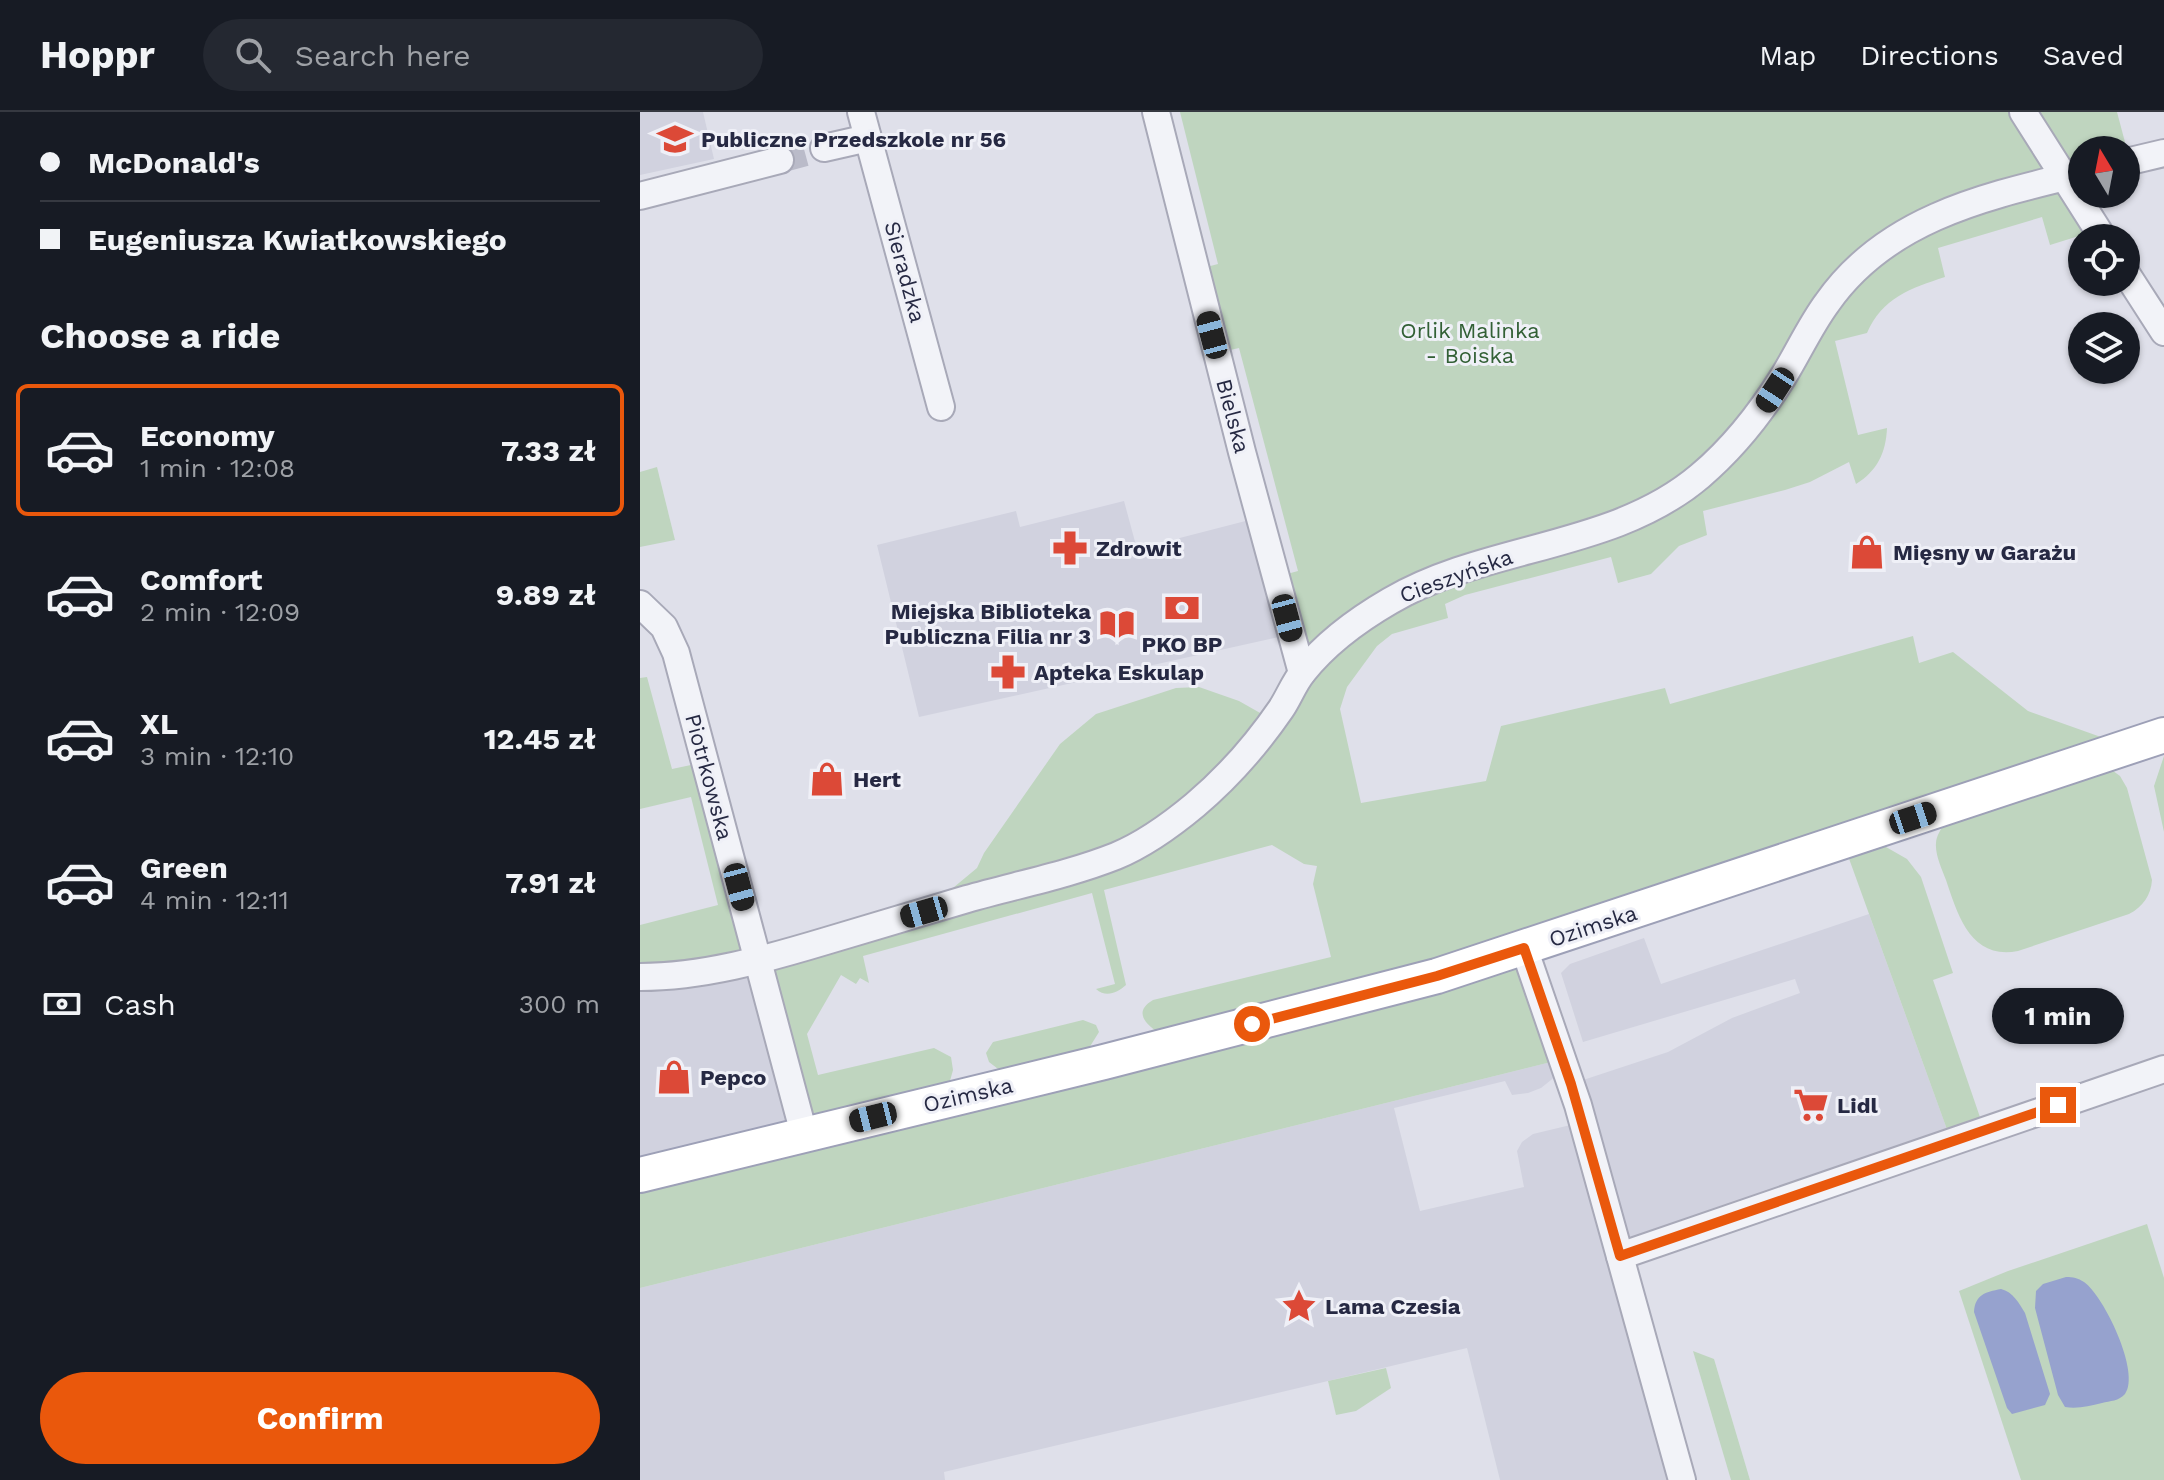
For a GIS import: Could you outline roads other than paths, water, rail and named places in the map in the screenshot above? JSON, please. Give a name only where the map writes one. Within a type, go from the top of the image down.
[{"type":"main road","name":"Ozimska","points":[[640,1175],[1382,991],[1524,948],[2164,735]]},
{"type":"street","name":"Sieradzka","points":[[861,112],[941,407]]},
{"type":"street","name":"Bielska","points":[[1156,112],[1302,673]]},
{"type":"street","points":[[2023,112],[2068,169]]},
{"type":"street","points":[[824,148],[868,138]]},
{"type":"street","points":[[2140,159],[2164,153]]},
{"type":"street","points":[[640,196],[780,160]]},
{"type":"street","name":"Cieszyńska","points":[[759,961],[1083,867],[1137,846],[1179,819],[1227,776],[1281,708],[1302,673],[1330,644],[1361,620],[1414,589],[1465,568],[1631,518],[1677,494],[1749,427],[1785,374],[1824,306],[1873,255],[1918,225],[1946,211],[2004,191],[2068,176]]},
{"type":"street","points":[[2140,295],[2164,332]]},
{"type":"street","name":"Piotrkowska","points":[[640,604],[664,627],[676,653],[804,1134]]},
{"type":"street","points":[[1524,948],[1571,1084],[1682,1480]]},
{"type":"street","points":[[640,977],[659,977],[759,961]]},
{"type":"street","points":[[1620,1256],[2164,1069]]},
{"type":"water","points":[[2066,1277],[2084,1282],[2092,1290],[2118,1335],[2129,1384],[2125,1394],[2117,1399],[2070,1408],[2065,1407],[2058,1395],[2035,1308],[2036,1291],[2043,1284]]},
{"type":"water","points":[[2001,1289],[2012,1295],[2025,1313],[2050,1394],[2045,1405],[2012,1414],[2007,1408],[1974,1312],[1976,1302],[1982,1295]]},
{"type":"tunnel","points":[[780,160],[824,148]]},
{"type":"place","name":"Publiczne Przedszkole nr 56","points":[[675,139]]},
{"type":"place","name":"Zdrowit","points":[[1070,548]]},
{"type":"place","name":"Mięsny w Garażu","points":[[1867,552]]},
{"type":"place","name":"PKO BP","points":[[1182,608]]},
{"type":"place","name":"Miejska Biblioteka Publiczna Filia nr 3","points":[[1117,624]]},
{"type":"place","name":"Apteka Eskulap","points":[[1008,672]]},
{"type":"place","name":"Hert","points":[[827,779]]},
{"type":"place","name":"Pepco","points":[[674,1077]]},
{"type":"place","name":"Lidl","points":[[1811,1105]]},
{"type":"place","name":"Lama Czesia","points":[[1299,1306]]},
{"type":"park label","name":"Orlik Malinka - Boiska","points":[[1470,342]]}]
